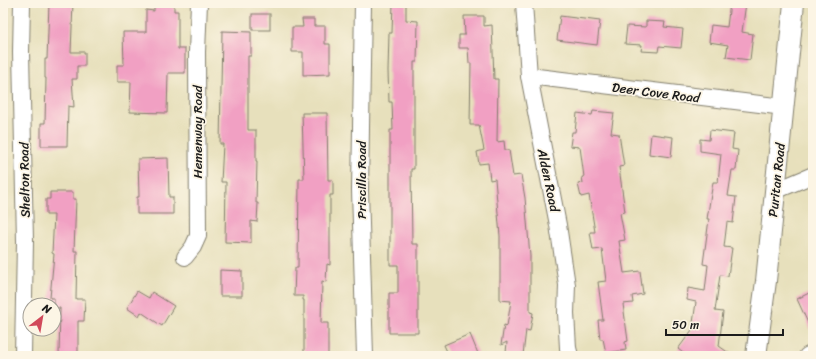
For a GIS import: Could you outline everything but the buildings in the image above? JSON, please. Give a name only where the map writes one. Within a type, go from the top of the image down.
[{"type":"street","name":"Shelton Road","points":[[22,3],[21,52],[25,241],[23,356]]},
{"type":"street","name":"Hemenway Road","points":[[185,257],[193,247],[198,236],[197,52],[199,3]]},
{"type":"street","name":"Priscilla Road","points":[[363,3],[360,190],[365,356]]},
{"type":"street","name":"Alden Road","points":[[524,3],[529,76],[558,225],[567,285],[567,341],[570,356]]},
{"type":"street","name":"Puritan Road","points":[[756,356],[766,281],[794,3]]},
{"type":"street","name":"Deer Cove Road","points":[[529,76],[784,107]]},
{"type":"street","points":[[774,191],[813,175]]},
{"type":"street","points":[[807,356],[813,353]]}]
